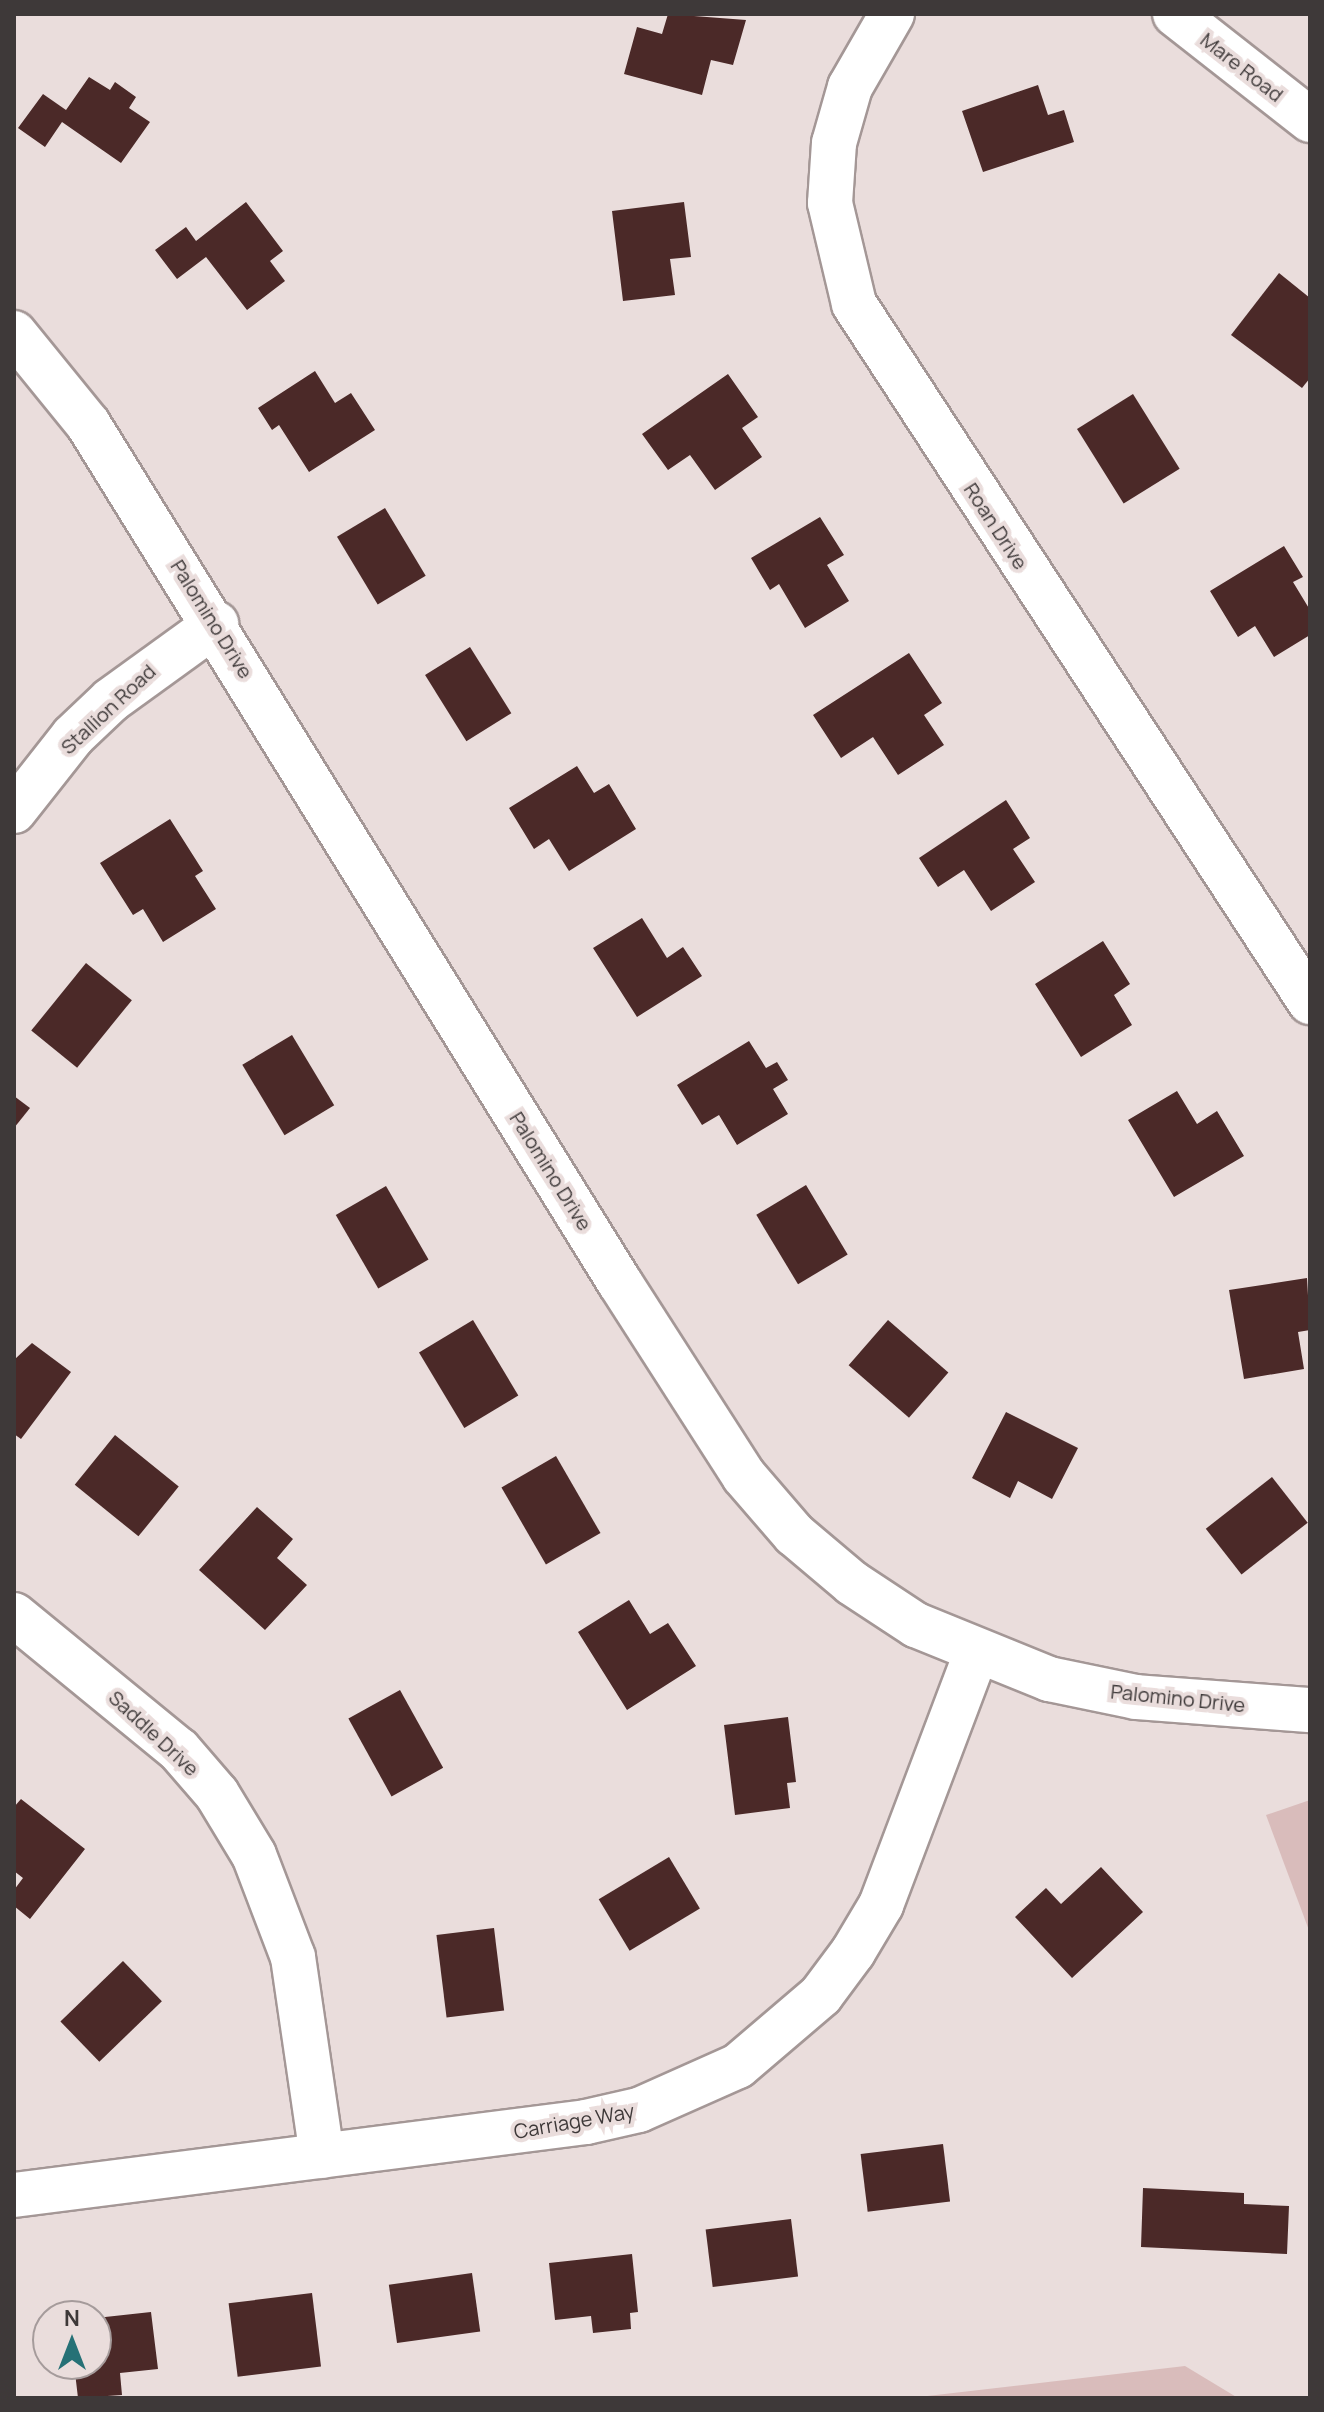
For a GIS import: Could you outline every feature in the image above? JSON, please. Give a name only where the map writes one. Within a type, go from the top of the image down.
[{"type":"street","name":"Roan Drive","points":[[892,14],[850,87],[834,143],[830,203],[854,304],[1310,1002]]},
{"type":"street","name":"Mare Road","points":[[1175,14],[1310,120]]},
{"type":"street","name":"Palomino Drive","points":[[14,333],[88,424],[216,624],[744,1476],[794,1534],[852,1583],[916,1625],[976,1654],[1049,1679],[1136,1697],[1310,1710]]},
{"type":"street","name":"Stallion Road","points":[[14,811],[111,700],[216,624]]},
{"type":"street","name":"Saddle Drive","points":[[14,1615],[179,1750],[217,1794],[254,1855],[293,1957],[309,2029],[322,2156]]},
{"type":"street","name":"Carriage Way","points":[[14,2195],[322,2156],[639,2110],[738,2066],[781,2033],[821,1995],[881,1905],[976,1654]]},
{"type":"shaded area","points":[[1310,1800],[1310,1933],[1266,1815]]},
{"type":"shaded area","points":[[1185,2366],[1238,2398],[910,2398]]},
{"type":"building","points":[[668,14],[746,20],[733,65],[711,60],[702,95],[624,74],[637,27],[662,34]]},
{"type":"building","points":[[89,77],[110,90],[115,82],[136,97],[129,108],[150,122],[121,163],[62,122],[45,147],[18,128],[43,94],[66,110]]},
{"type":"building","points":[[1038,85],[1048,115],[1064,110],[1074,142],[983,172],[962,111]]},
{"type":"building","points":[[246,202],[283,251],[270,261],[285,281],[247,310],[206,257],[177,279],[155,250],[186,227],[196,241]]},
{"type":"building","points":[[684,202],[691,257],[670,259],[675,295],[623,301],[612,211]]},
{"type":"building","points":[[1279,273],[1310,298],[1310,378],[1302,388],[1231,335]]},
{"type":"building","points":[[315,371],[335,403],[351,393],[375,430],[309,472],[279,425],[272,430],[258,408]]},
{"type":"building","points":[[728,374],[758,417],[742,428],[762,457],[715,490],[690,455],[668,470],[642,434]]},
{"type":"building","points":[[1133,394],[1180,469],[1124,504],[1077,429]]},
{"type":"building","points":[[385,508],[426,576],[378,605],[337,537]]},
{"type":"building","points":[[820,517],[844,555],[827,565],[849,601],[805,628],[779,584],[770,590],[751,558]]},
{"type":"building","points":[[1284,546],[1303,577],[1293,582],[1310,610],[1310,635],[1274,657],[1255,626],[1238,637],[1210,591]]},
{"type":"building","points":[[470,647],[511,713],[466,741],[425,675]]},
{"type":"building","points":[[909,653],[942,703],[924,715],[944,745],[898,775],[873,737],[841,758],[813,715]]},
{"type":"building","points":[[577,766],[594,793],[609,784],[636,829],[569,871],[549,839],[534,849],[509,808]]},
{"type":"building","points":[[1006,800],[1030,838],[1013,849],[1035,882],[991,911],[964,870],[938,887],[919,858]]},
{"type":"building","points":[[170,819],[203,871],[195,876],[216,909],[163,942],[143,909],[133,915],[100,863]]},
{"type":"building","points":[[642,918],[667,958],[683,947],[702,976],[637,1017],[593,948]]},
{"type":"building","points":[[1103,941],[1130,984],[1114,995],[1132,1025],[1081,1057],[1035,984]]},
{"type":"building","points":[[86,963],[132,1000],[77,1068],[31,1031]]},
{"type":"building","points":[[292,1035],[334,1105],[285,1135],[242,1065]]},
{"type":"building","points":[[749,1041],[766,1068],[777,1062],[788,1080],[773,1089],[788,1114],[737,1145],[719,1115],[702,1125],[677,1085]]},
{"type":"building","points":[[1177,1091],[1197,1124],[1217,1111],[1244,1156],[1174,1197],[1128,1120]]},
{"type":"building","points":[[14,1096],[30,1108],[14,1128]]},
{"type":"building","points":[[806,1185],[848,1254],[798,1284],[756,1215]]},
{"type":"building","points":[[386,1186],[428,1260],[378,1289],[336,1215]]},
{"type":"building","points":[[1307,1278],[1310,1330],[1298,1332],[1304,1369],[1244,1379],[1229,1290]]},
{"type":"building","points":[[473,1320],[518,1395],[464,1428],[419,1352]]},
{"type":"building","points":[[888,1320],[948,1372],[909,1418],[849,1365]]},
{"type":"building","points":[[32,1343],[71,1372],[21,1439],[14,1434],[14,1360]]},
{"type":"building","points":[[1006,1412],[1078,1448],[1052,1499],[1018,1481],[1010,1498],[972,1478]]},
{"type":"building","points":[[115,1435],[179,1487],[138,1536],[75,1485]]},
{"type":"building","points":[[556,1456],[600,1533],[546,1565],[501,1488]]},
{"type":"building","points":[[1272,1477],[1308,1523],[1242,1574],[1206,1529]]},
{"type":"building","points":[[257,1507],[293,1539],[277,1558],[307,1585],[265,1630],[199,1570]]},
{"type":"building","points":[[629,1600],[650,1634],[668,1623],[696,1666],[627,1710],[578,1632]]},
{"type":"building","points":[[400,1690],[443,1768],[392,1796],[348,1719]]},
{"type":"building","points":[[788,1717],[796,1782],[787,1783],[790,1808],[735,1815],[724,1725]]},
{"type":"building","points":[[21,1799],[85,1849],[30,1919],[14,1906],[14,1890],[23,1878],[14,1871],[14,1807]]},
{"type":"building","points":[[669,1857],[700,1908],[630,1951],[599,1899]]},
{"type":"building","points":[[1101,1867],[1143,1912],[1072,1978],[1015,1917],[1046,1888],[1061,1904]]},
{"type":"building","points":[[494,1928],[504,2010],[447,2017],[436,1935]]},
{"type":"building","points":[[123,1961],[162,2001],[99,2062],[60,2021]]},
{"type":"building","points":[[943,2144],[950,2202],[868,2212],[861,2154]]},
{"type":"building","points":[[1143,2188],[1244,2193],[1244,2204],[1289,2206],[1287,2254],[1141,2247]]},
{"type":"building","points":[[791,2219],[798,2277],[713,2287],[706,2229]]},
{"type":"building","points":[[632,2254],[638,2312],[630,2313],[631,2329],[593,2333],[591,2316],[555,2320],[549,2263]]},
{"type":"building","points":[[472,2273],[480,2331],[397,2343],[389,2285]]},
{"type":"building","points":[[312,2293],[321,2366],[238,2377],[229,2303]]},
{"type":"building","points":[[151,2312],[158,2369],[120,2373],[122,2395],[78,2398],[76,2380],[112,2380],[112,2316]]}]
